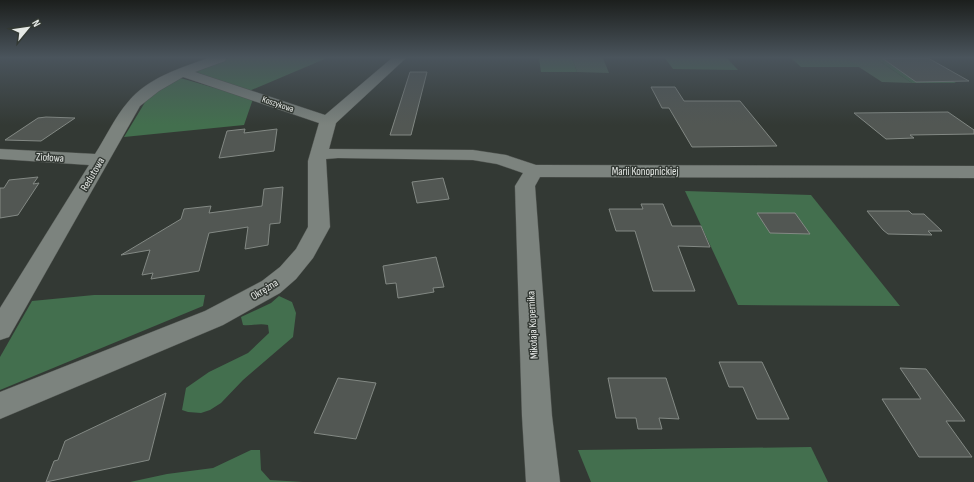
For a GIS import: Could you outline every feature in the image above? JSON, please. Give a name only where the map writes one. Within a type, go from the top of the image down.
[{"type":"street","name":"Redutowa","points":[[0,330],[134,104],[146,91],[162,80]]},
{"type":"street","name":"Koszykowa","points":[[207,80],[328,121]]},
{"type":"street","points":[[328,121],[374,80]]},
{"type":"street","name":"Okrężna","points":[[0,406],[214,318],[271,287],[288,273],[305,254],[319,227],[318,155],[328,121]]},
{"type":"street","name":"Ziołowa","points":[[0,154],[101,160]]},
{"type":"street","name":"Marii Konopnickiej","points":[[318,155],[473,155],[500,159],[534,171],[974,172]]},
{"type":"street","name":"Mikołaja Kopernika","points":[[534,171],[525,186],[537,416],[543,482]]},
{"type":"green space","points":[[171,80],[189,80],[253,99],[244,125],[124,137],[150,94]]},
{"type":"green space","points":[[220,80],[274,80],[249,91]]},
{"type":"green space","points":[[880,80],[908,80],[912,83],[882,82]]},
{"type":"green space","points":[[908,80],[952,80],[956,83],[912,83]]},
{"type":"green space","points":[[685,191],[811,195],[900,306],[738,305]]},
{"type":"green space","points":[[94,295],[205,295],[203,306],[0,390],[0,357],[32,301]]},
{"type":"green space","points":[[279,296],[292,302],[296,313],[293,337],[243,380],[221,403],[210,410],[201,413],[182,410],[186,388],[209,372],[248,353],[269,333],[268,325],[243,325],[241,317],[271,303]]},
{"type":"green space","points":[[811,447],[828,482],[591,482],[578,450]]},
{"type":"green space","points":[[251,450],[260,450],[261,470],[270,480],[303,482],[130,482],[167,474],[213,468]]},
{"type":"building","points":[[407,80],[425,80],[411,135],[390,135]]},
{"type":"building","points":[[914,80],[969,81],[916,82]]},
{"type":"building","points":[[651,87],[675,87],[684,101],[740,101],[777,146],[692,147],[669,108],[662,108]]},
{"type":"building","points":[[948,112],[974,130],[974,134],[910,135],[914,138],[886,139],[854,113]]},
{"type":"building","points":[[38,118],[75,118],[41,141],[5,140]]},
{"type":"building","points":[[245,129],[244,133],[277,129],[274,151],[219,158],[227,131]]},
{"type":"building","points":[[38,177],[33,184],[39,183],[18,215],[0,218],[0,188],[4,188],[9,180]]},
{"type":"building","points":[[443,178],[449,199],[417,203],[412,182]]},
{"type":"building","points":[[283,187],[280,223],[270,224],[268,245],[245,249],[248,227],[209,233],[199,271],[151,279],[153,273],[142,275],[150,250],[121,255],[181,219],[184,209],[211,206],[209,213],[262,206],[264,189]]},
{"type":"building","points":[[641,204],[663,204],[672,226],[701,226],[710,247],[678,246],[695,291],[653,291],[635,231],[616,231],[609,209],[643,209]]},
{"type":"building","points":[[867,211],[909,211],[912,214],[924,214],[942,231],[928,231],[932,235],[888,234]]},
{"type":"building","points":[[757,213],[795,213],[810,234],[770,233]]},
{"type":"building","points":[[436,257],[444,287],[433,288],[434,292],[398,298],[396,283],[386,284],[383,266]]},
{"type":"building","points":[[719,362],[762,362],[789,419],[757,419],[743,387],[729,387]]},
{"type":"building","points":[[900,368],[926,369],[965,421],[946,421],[972,457],[919,457],[882,399],[921,399]]},
{"type":"building","points":[[338,378],[376,383],[356,439],[314,433]]},
{"type":"building","points":[[608,378],[666,378],[679,419],[659,418],[662,429],[638,429],[636,418],[616,418]]},
{"type":"building","points":[[166,393],[149,460],[46,482],[54,461],[58,460],[65,441]]}]
